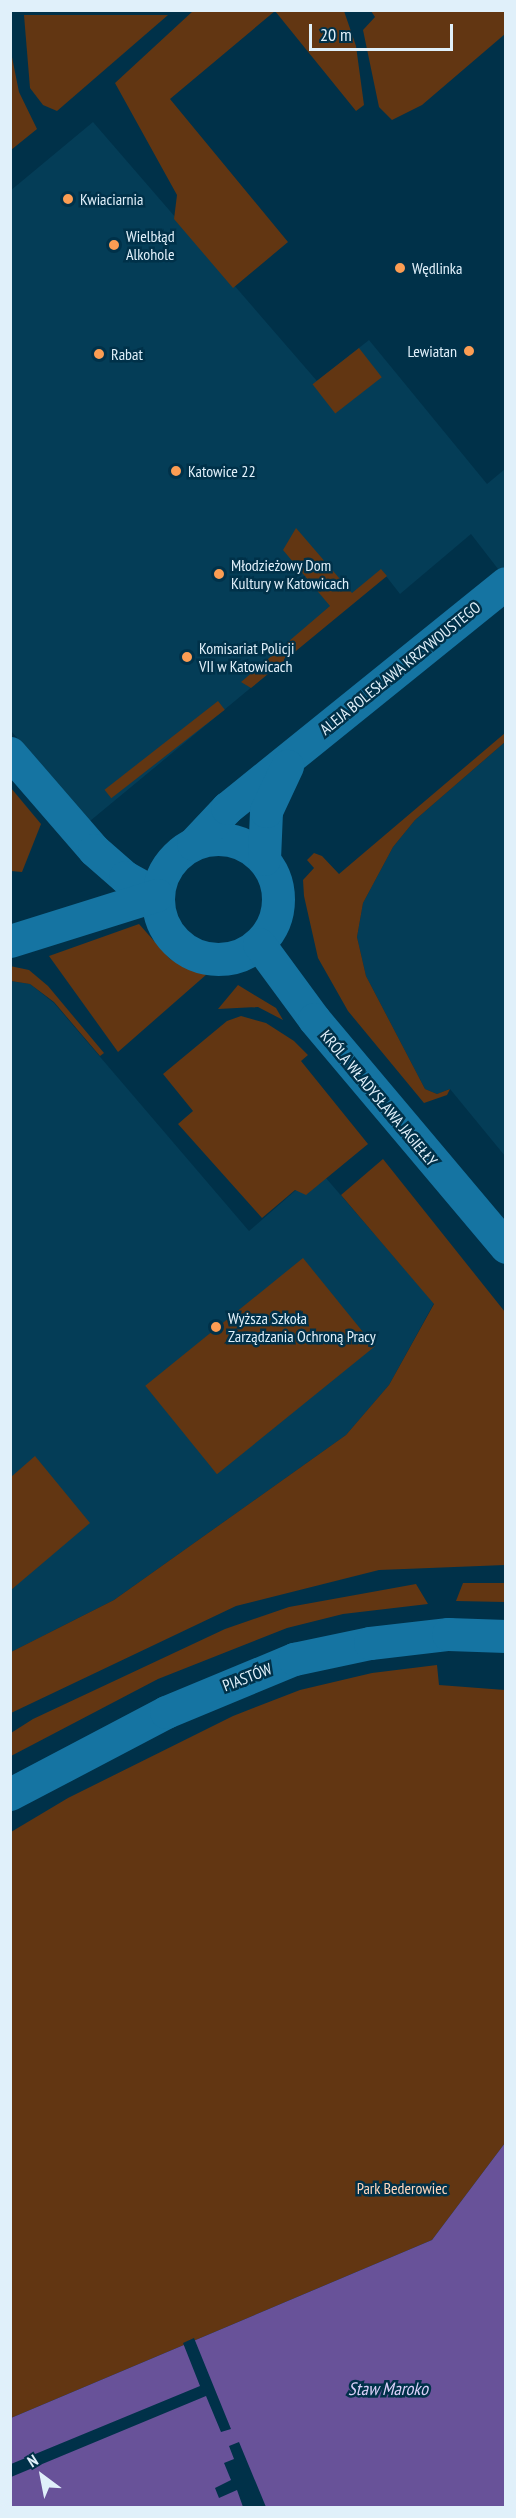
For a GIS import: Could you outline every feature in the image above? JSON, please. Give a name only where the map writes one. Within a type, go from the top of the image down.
[{"type":"street","name":"ALEJA BOLESŁAWA KRZYWOUSTEGO","points":[[193,844],[227,808],[502,586]]},
{"type":"street","points":[[10,753],[94,850],[125,877],[157,896]]},
{"type":"street","name":"ALEJA BOLESŁAWA KRZYWOUSTEGO","points":[[264,859],[266,811],[276,783],[295,755]]},
{"type":"street","points":[[231,840],[264,859],[278,887],[278,906],[259,944],[237,956],[198,957],[167,933],[157,896],[168,864],[193,844],[231,840]]},
{"type":"street","points":[[10,941],[157,896]]},
{"type":"street","name":"KRÓLA WŁADYSŁAWA JAGIEŁŁY","points":[[259,944],[314,1020],[506,1247]]},
{"type":"street","name":"PIASTÓW","points":[[10,1794],[166,1712],[294,1659],[370,1643],[448,1634],[506,1636]]},
{"type":"shaded area","points":[[93,122],[317,381],[369,340],[487,484],[505,469],[505,578],[471,534],[400,594],[386,576],[90,821],[11,731],[10,191]]},
{"type":"shaded area","points":[[505,742],[505,1156],[450,1089],[437,1094],[425,1089],[366,976],[357,937],[363,903],[393,847],[415,820]]},
{"type":"shaded area","name":"Wyższa Szkoła Zarządzania Ochroną Pracy","points":[[10,981],[30,984],[54,1003],[249,1231],[319,1170],[434,1303],[389,1385],[346,1435],[114,1600],[11,1652]]},
{"type":"green space","points":[[193,11],[275,11],[170,99],[288,242],[233,288],[174,219],[177,195],[115,83]]},
{"type":"green space","points":[[275,11],[344,11],[356,46],[364,105],[356,111]]},
{"type":"green space","points":[[371,11],[505,11],[505,34],[422,105],[392,120],[379,107],[363,30],[375,17]]},
{"type":"green space","points":[[24,15],[168,15],[57,111],[43,105],[30,88]]},
{"type":"green space","points":[[11,52],[19,92],[37,129],[11,150]]},
{"type":"green space","points":[[359,348],[382,377],[335,413],[313,384]]},
{"type":"green space","points":[[296,528],[352,593],[381,569],[387,576],[251,688],[241,682],[330,606],[283,550]]},
{"type":"green space","points":[[218,701],[225,710],[111,798],[105,790]]},
{"type":"green space","points":[[505,733],[505,742],[415,820],[393,847],[363,903],[357,937],[366,976],[425,1089],[437,1094],[450,1089],[447,1095],[424,1103],[348,1011],[318,958],[304,896],[303,880],[314,868],[307,860],[314,853],[322,856],[339,874]]},
{"type":"green space","points":[[11,788],[41,824],[22,872],[11,871]]},
{"type":"green space","points":[[139,924],[170,959],[207,974],[118,1052],[49,956]]},
{"type":"green space","points":[[10,966],[29,970],[48,986],[104,1053],[100,1056],[54,1002],[30,984],[11,981]]},
{"type":"green space","points":[[238,985],[276,1008],[283,1020],[258,1007],[218,1009]]},
{"type":"green space","points":[[241,1016],[266,1023],[294,1041],[308,1055],[301,1061],[368,1144],[306,1195],[295,1190],[262,1218],[178,1124],[193,1111],[163,1074],[227,1021]]},
{"type":"green space","points":[[383,1159],[505,1312],[505,1565],[379,1570],[236,1606],[11,1713],[11,1652],[114,1600],[346,1435],[389,1385],[434,1304],[341,1195]]},
{"type":"green space","points":[[303,1258],[375,1347],[217,1474],[145,1386]]},
{"type":"green space","points":[[35,1456],[90,1523],[11,1590],[11,1477]]},
{"type":"green space","points":[[463,1583],[505,1583],[505,1602],[456,1601]]},
{"type":"green space","points":[[416,1584],[428,1604],[343,1614],[287,1628],[158,1679],[11,1756],[11,1733],[33,1719],[225,1629],[289,1607]]},
{"type":"green space","name":"Park Bederowiec","points":[[437,1665],[439,1685],[505,1690],[505,2143],[432,2240],[11,2418],[11,1832],[68,1798],[233,1716],[300,1690],[372,1673]]},
{"type":"water","name":"Staw Maroko","points":[[505,2143],[505,2507],[11,2508],[11,2418],[432,2240]]},
{"type":"pier","points":[[194,2338],[231,2429],[221,2432],[206,2396],[11,2477],[11,2464],[200,2386],[183,2343]]},
{"type":"pier","points":[[239,2442],[266,2507],[243,2507],[237,2490],[219,2498],[215,2488],[231,2480],[224,2463],[234,2459],[229,2446]]},
{"type":"place","name":"Kwiaciarnia","points":[[68,199]]},
{"type":"place","name":"Wielbłąd Alkohole","points":[[114,245]]},
{"type":"place","name":"Wędlinka","points":[[400,268]]},
{"type":"place","name":"Lewiatan","points":[[469,351]]},
{"type":"place","name":"Rabat","points":[[99,354]]},
{"type":"place","name":"Katowice 22","points":[[176,471]]},
{"type":"place","name":"Młodzieżowy Dom Kultury w Katowicach","points":[[219,574]]},
{"type":"place","name":"Komisariat Policji VII w Katowicach","points":[[187,657]]},
{"type":"place","name":"Wyższa Szkoła Zarządzania Ochroną Pracy","points":[[216,1327]]}]
